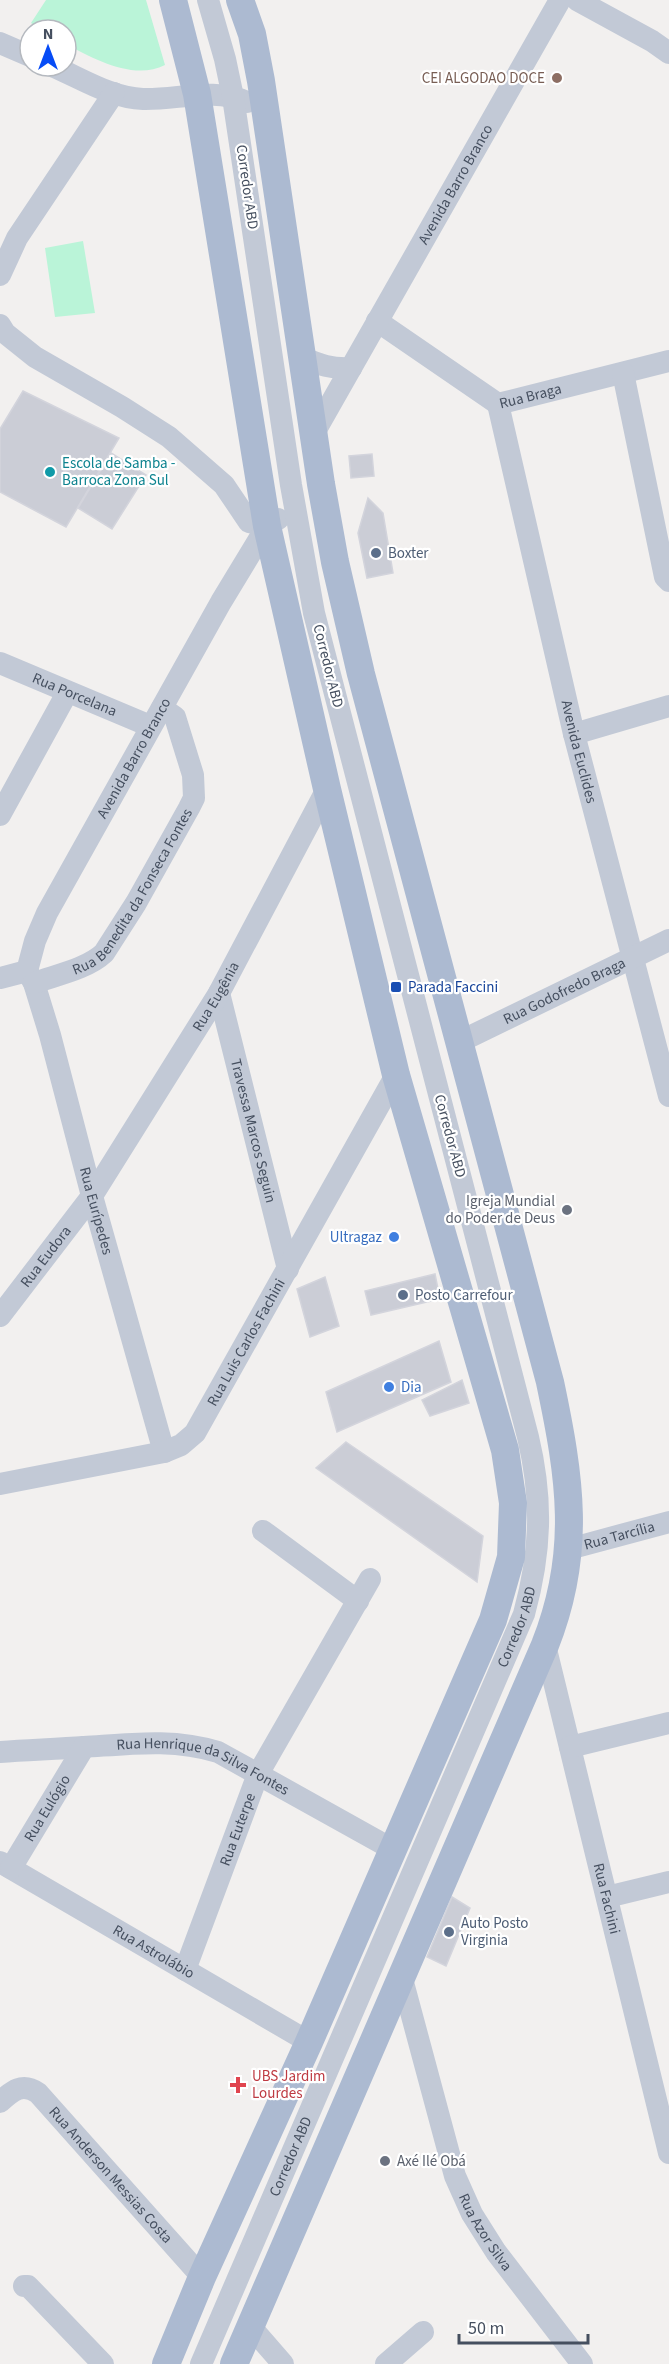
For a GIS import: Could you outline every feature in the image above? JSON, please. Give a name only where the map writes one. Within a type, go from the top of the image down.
[{"type":"main road","points":[[166,2364],[202,2277],[309,2042],[493,1620],[511,1557],[513,1503],[505,1450],[396,1075],[267,526],[197,94],[172,0]]},
{"type":"main road","points":[[234,2364],[545,1645],[570,1549],[570,1499],[563,1446],[550,1382],[361,674],[335,562],[321,484],[266,113],[252,34],[240,0]]},
{"type":"street","name":"Corredor ABD","points":[[201,2364],[524,1614],[534,1575],[539,1526],[535,1466],[528,1437],[314,613],[294,508],[233,97],[208,0]]},
{"type":"street","name":"Avenida Barro Branco","points":[[314,433],[560,0]]},
{"type":"street","points":[[577,0],[652,41],[669,53]]},
{"type":"street","points":[[0,43],[18,51]]},
{"type":"street","points":[[78,77],[114,93],[142,99],[197,94],[233,97],[266,113]]},
{"type":"street","points":[[0,275],[17,238],[114,93]]},
{"type":"street","name":"Rua Braga","points":[[377,321],[498,404],[669,361]]},
{"type":"street","points":[[0,325],[5,333],[35,357],[169,437],[224,485],[249,522],[267,526],[294,508],[321,484]]},
{"type":"street","points":[[302,357],[319,365],[336,369],[351,368]]},
{"type":"street","points":[[623,373],[665,577],[669,581]]},
{"type":"street","name":"Avenida Euclides","points":[[498,404],[574,734],[631,958],[668,1091]]},
{"type":"street","name":"Avenida Barro Branco","points":[[30,977],[35,941],[47,913],[235,578],[267,526]]},
{"type":"street","name":"Rua Porcelana","points":[[0,663],[67,693],[156,717]]},
{"type":"street","points":[[0,815],[67,693]]},
{"type":"street","points":[[574,734],[669,706]]},
{"type":"street","name":"Rua Benedita da Fonseca Fontes","points":[[30,977],[87,964],[104,953],[136,903],[194,798],[193,775],[175,717],[156,717]]},
{"type":"street","name":"Rua Eugênia","points":[[92,1196],[219,993],[327,789]]},
{"type":"street","name":"Rua Godofredo Braga","points":[[459,1042],[669,940]]},
{"type":"street","points":[[0,978],[30,977]]},
{"type":"street","name":"Rua Eurípedes","points":[[30,977],[50,1035],[92,1196],[164,1452]]},
{"type":"street","name":"Travessa Marcos Seguin","points":[[219,993],[288,1269]]},
{"type":"street","name":"Rua Luis Carlos Fachini","points":[[0,1484],[164,1452],[181,1445],[195,1433],[396,1075]]},
{"type":"street","name":"Rua Eudora","points":[[0,1316],[92,1196]]},
{"type":"street","name":"Rua Tarcília","points":[[570,1549],[669,1522]]},
{"type":"street","points":[[263,1531],[358,1601]]},
{"type":"street","name":"Rua Euterpe","points":[[185,1970],[258,1774],[370,1579]]},
{"type":"street","name":"Rua Fachini","points":[[545,1645],[669,2152]]},
{"type":"street","points":[[570,1747],[669,1723]]},
{"type":"street","name":"Rua Henrique da Silva Fontes","points":[[0,1752],[141,1742],[181,1743],[218,1752],[392,1849]]},
{"type":"street","name":"Rua Eulógio","points":[[5,1865],[84,1747]]},
{"type":"street","name":"Rua Astrolábio","points":[[5,1865],[309,2042]]},
{"type":"street","points":[[607,1898],[669,1882]]},
{"type":"street","name":"Rua Azor Silva","points":[[401,1975],[455,2175],[472,2214],[496,2252],[582,2364]]},
{"type":"street","name":"Rua Anderson Messias Costa","points":[[7,2096],[23,2087],[38,2092],[202,2277]]},
{"type":"street","points":[[24,2286],[28,2286],[103,2364]]},
{"type":"street","points":[[250,2326],[283,2364]]},
{"type":"street","points":[[386,2364],[423,2332]]},
{"type":"green space","points":[[46,0],[146,0],[165,65],[140,71],[114,66],[78,50],[78,18],[34,18]]},
{"type":"green space","points":[[83,241],[95,313],[55,317],[45,248]]},
{"type":"building","name":"Escola de Samba - Barroca Zona Sul","points":[[23,391],[119,438],[66,527],[0,492],[0,429]]},
{"type":"building","points":[[111,453],[146,475],[112,529],[78,508]]},
{"type":"building","points":[[372,454],[374,476],[351,478],[349,456]]},
{"type":"building","name":"Boxter","points":[[368,498],[383,513],[393,573],[367,578],[358,533]]},
{"type":"building","name":"Posto Carrefour","points":[[435,1274],[440,1299],[371,1315],[365,1291]]},
{"type":"building","points":[[325,1277],[339,1326],[310,1337],[297,1289]]},
{"type":"building","name":"Dia","points":[[439,1341],[451,1382],[337,1432],[326,1392]]},
{"type":"building","points":[[462,1380],[469,1403],[430,1416],[422,1400]]},
{"type":"building","points":[[346,1442],[483,1536],[477,1582],[316,1468]]},
{"type":"building","name":"Auto Posto Virginia","points":[[452,1897],[470,1908],[446,1966],[427,1957]]},
{"type":"place","name":"CEI ALGODAO DOCE","points":[[557,78]]},
{"type":"place","name":"Escola de Samba - Barroca Zona Sul","points":[[50,472]]},
{"type":"place","name":"Boxter","points":[[376,553]]},
{"type":"place","name":"Parada Faccini","points":[[396,987]]},
{"type":"place","name":"Igreja Mundial do Poder de Deus","points":[[567,1210]]},
{"type":"place","name":"Ultragaz","points":[[394,1237]]},
{"type":"place","name":"Posto Carrefour","points":[[403,1295]]},
{"type":"place","name":"Dia","points":[[389,1387]]},
{"type":"place","name":"Auto Posto Virginia","points":[[449,1932]]},
{"type":"place","name":"UBS Jardim Lourdes","points":[[238,2085]]},
{"type":"place","name":"Axé Ilé Obá","points":[[385,2161]]}]
